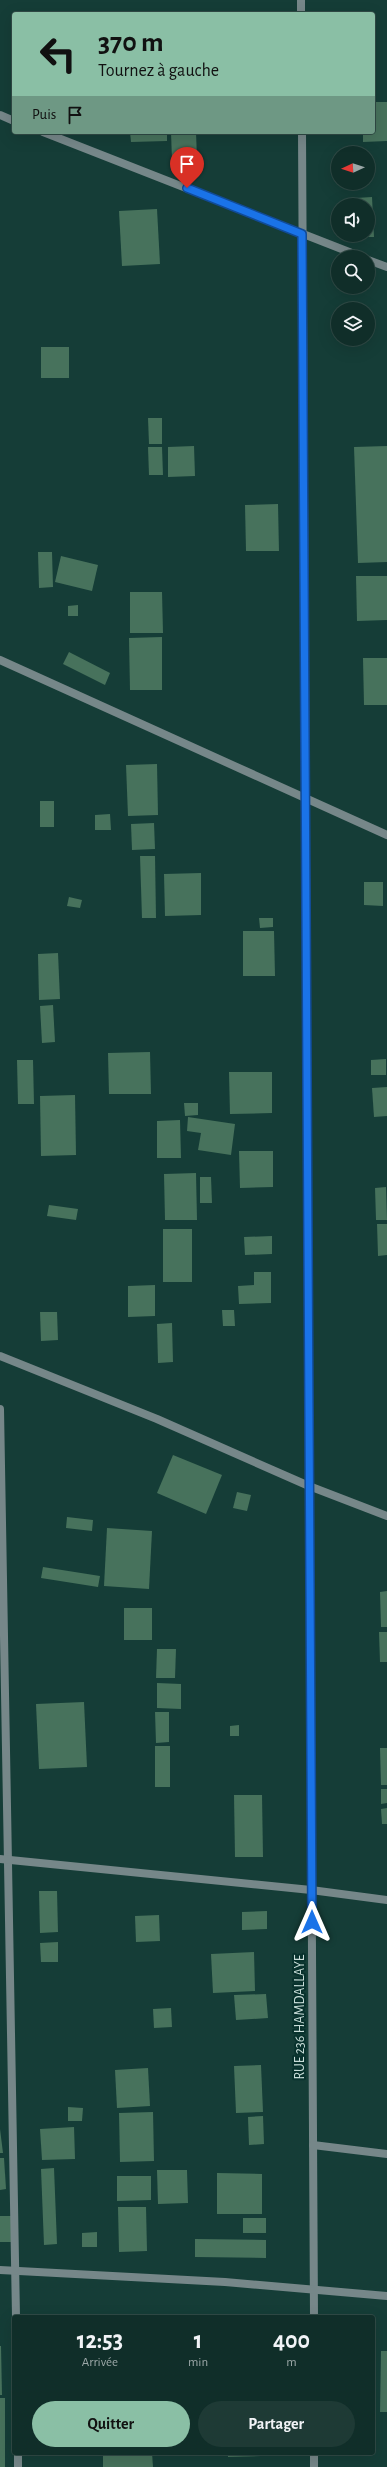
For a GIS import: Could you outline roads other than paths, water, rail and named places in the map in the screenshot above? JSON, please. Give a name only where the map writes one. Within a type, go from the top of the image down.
[{"type":"street","points":[[301,0],[301,12]]},
{"type":"street","points":[[0,115],[12,120]]},
{"type":"street","points":[[48,134],[344,250]]},
{"type":"street","name":"RUE 236 HAMDALLAYE","points":[[302,134],[314,2315]]},
{"type":"street","points":[[375,263],[387,267]]},
{"type":"street","points":[[0,660],[387,835]]},
{"type":"street","points":[[0,1356],[157,1419],[309,1486],[387,1516]]},
{"type":"street","points":[[0,1409],[4,1860],[16,2315]]},
{"type":"street","points":[[4,1860],[311,1890],[387,1900]]},
{"type":"street","points":[[313,2145],[387,2154]]},
{"type":"street","points":[[0,2270],[313,2288],[387,2296]]},
{"type":"street","points":[[18,2455],[18,2467]]},
{"type":"street","points":[[314,2455],[314,2467]]}]
